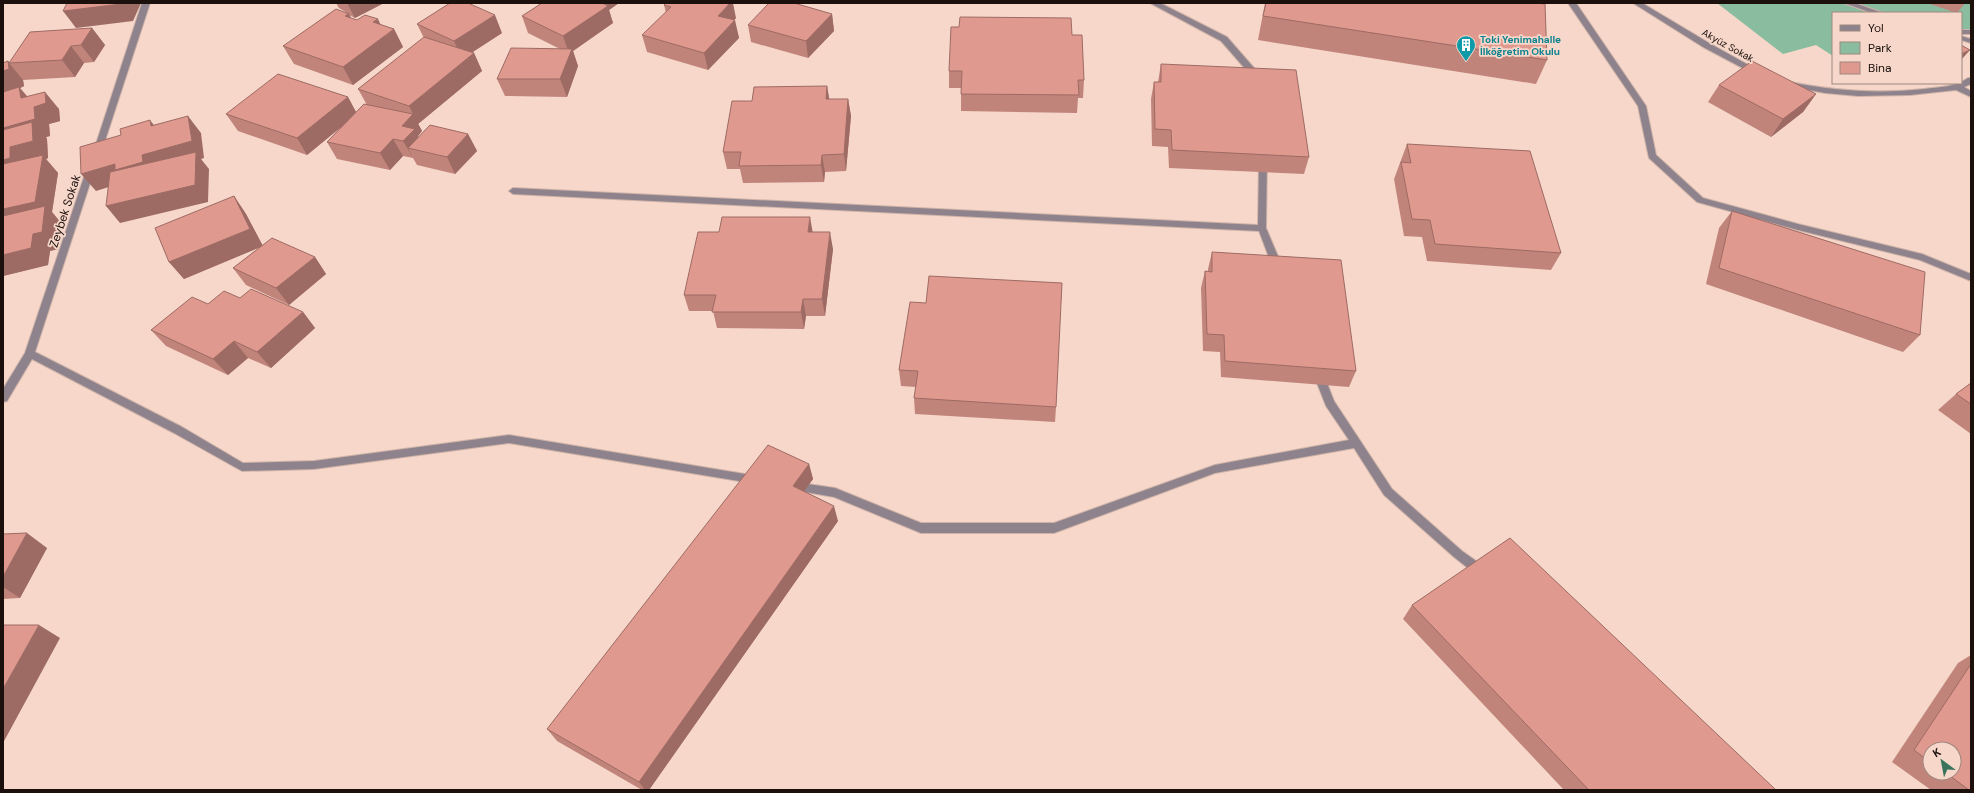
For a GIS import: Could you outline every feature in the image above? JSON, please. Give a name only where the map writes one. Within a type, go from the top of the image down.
[{"type":"street","name":"Zeybek Sokak","points":[[3,398],[30,354],[146,3]]},
{"type":"street","points":[[1154,3],[1224,40],[1264,84]]},
{"type":"street","points":[[1572,3],[1642,106],[1652,156],[1700,200],[1798,227],[1922,257],[1971,278]]},
{"type":"street","name":"Akyüz Sokak","points":[[1637,3],[1706,45],[1764,76]]},
{"type":"street","points":[[1848,3],[1876,12]]},
{"type":"street","points":[[1780,82],[1813,90],[1862,95],[1894,95],[1959,88],[1971,80]]},
{"type":"street","points":[[1959,88],[1971,94]]},
{"type":"street","points":[[1264,148],[1262,228],[1282,279]]},
{"type":"street","points":[[513,191],[1262,228]]},
{"type":"street","points":[[30,354],[178,430],[242,467],[314,465],[509,439],[765,481]]},
{"type":"street","points":[[1316,366],[1330,403],[1388,492],[1458,554],[1489,578]]},
{"type":"street","points":[[781,484],[835,493],[920,528],[1054,528],[1216,469],[1356,443]]},
{"type":"green space","points":[[1717,3],[1971,3],[1971,32],[1962,32],[1962,12],[1832,12],[1832,55],[1816,45],[1783,54]]},
{"type":"building","points":[[67,3],[121,3],[121,4],[63,11]]},
{"type":"building","points":[[450,3],[468,3],[495,15],[454,41],[417,24]]},
{"type":"building","points":[[542,3],[602,3],[608,6],[563,36],[522,16]]},
{"type":"building","points":[[666,3],[730,3],[718,16],[735,20],[704,53],[642,35],[671,7],[664,5]]},
{"type":"building","points":[[769,3],[794,3],[832,14],[806,41],[748,25]]},
{"type":"building","points":[[1266,3],[1545,4],[1547,60],[1263,16]]},
{"type":"building","points":[[336,9],[349,14],[345,16],[357,20],[365,15],[378,19],[373,22],[394,29],[343,67],[283,46]]},
{"type":"building","points":[[960,17],[1071,18],[1072,35],[1082,35],[1084,80],[1078,80],[1079,95],[961,94],[962,71],[949,71],[951,27],[959,27]]},
{"type":"building","points":[[92,28],[81,45],[71,46],[62,60],[9,63],[30,32]]},
{"type":"building","points":[[424,37],[474,53],[409,106],[358,89]]},
{"type":"building","points":[[1962,46],[1970,50],[1962,54]]},
{"type":"building","points":[[511,48],[572,49],[560,79],[497,79]]},
{"type":"building","points":[[8,61],[9,69],[3,71],[3,63]]},
{"type":"building","points":[[1752,61],[1816,94],[1783,119],[1719,85]]},
{"type":"building","points":[[1161,64],[1296,70],[1309,157],[1172,150],[1171,130],[1155,129],[1154,82],[1161,82]]},
{"type":"building","points":[[278,74],[348,97],[297,138],[226,114]]},
{"type":"building","points":[[827,86],[826,99],[848,99],[844,154],[822,155],[821,165],[739,166],[741,152],[723,152],[732,101],[752,101],[754,87]]},
{"type":"building","points":[[19,87],[21,98],[45,92],[46,103],[34,107],[35,119],[3,128],[3,92]]},
{"type":"building","points":[[364,104],[413,114],[402,126],[415,129],[403,141],[393,139],[380,153],[327,142]]},
{"type":"building","points":[[188,116],[192,141],[142,155],[143,162],[115,170],[115,164],[81,174],[80,147],[121,135],[120,129],[150,120],[151,126]]},
{"type":"building","points":[[32,122],[33,141],[10,147],[10,158],[3,160],[3,130]]},
{"type":"building","points":[[430,125],[468,134],[447,157],[408,148]]},
{"type":"building","points":[[1407,144],[1530,151],[1561,253],[1435,244],[1430,220],[1412,219],[1401,162],[1411,163]]},
{"type":"building","points":[[196,152],[195,185],[106,206],[110,172]]},
{"type":"building","points":[[43,155],[35,202],[3,209],[3,164]]},
{"type":"building","points":[[234,196],[250,229],[169,262],[155,228]]},
{"type":"building","points":[[45,206],[42,232],[33,234],[31,248],[3,255],[3,216]]},
{"type":"building","points":[[1732,211],[1925,272],[1920,335],[1719,268]]},
{"type":"building","points":[[722,217],[810,217],[808,232],[830,232],[822,299],[803,299],[801,312],[712,312],[716,295],[684,295],[698,232],[719,232]]},
{"type":"building","points":[[272,238],[315,257],[276,288],[233,268]]},
{"type":"building","points":[[1212,252],[1341,260],[1356,371],[1225,361],[1224,335],[1207,334],[1205,271],[1212,272]]},
{"type":"building","points":[[929,276],[1062,283],[1056,407],[914,398],[918,371],[899,370],[910,302],[926,303]]},
{"type":"building","points":[[251,289],[303,312],[257,352],[234,341],[213,359],[151,330],[192,297],[208,304],[224,291],[240,298]]},
{"type":"building","points":[[1971,383],[1971,404],[1956,394]]},
{"type":"building","points":[[768,445],[809,464],[793,486],[834,506],[639,782],[547,729]]},
{"type":"building","points":[[27,533],[3,577],[3,534]]},
{"type":"building","points":[[1510,538],[1776,790],[1589,790],[1412,605]]},
{"type":"building","points":[[3,625],[39,625],[3,689]]},
{"type":"building","points":[[1971,664],[1971,790],[1957,781],[1962,781],[1962,741],[1922,741],[1922,756],[1914,750]]},
{"type":"place","name":"Toki Yenimahalle İlköğretim Okulu","points":[[1466,62]]}]
